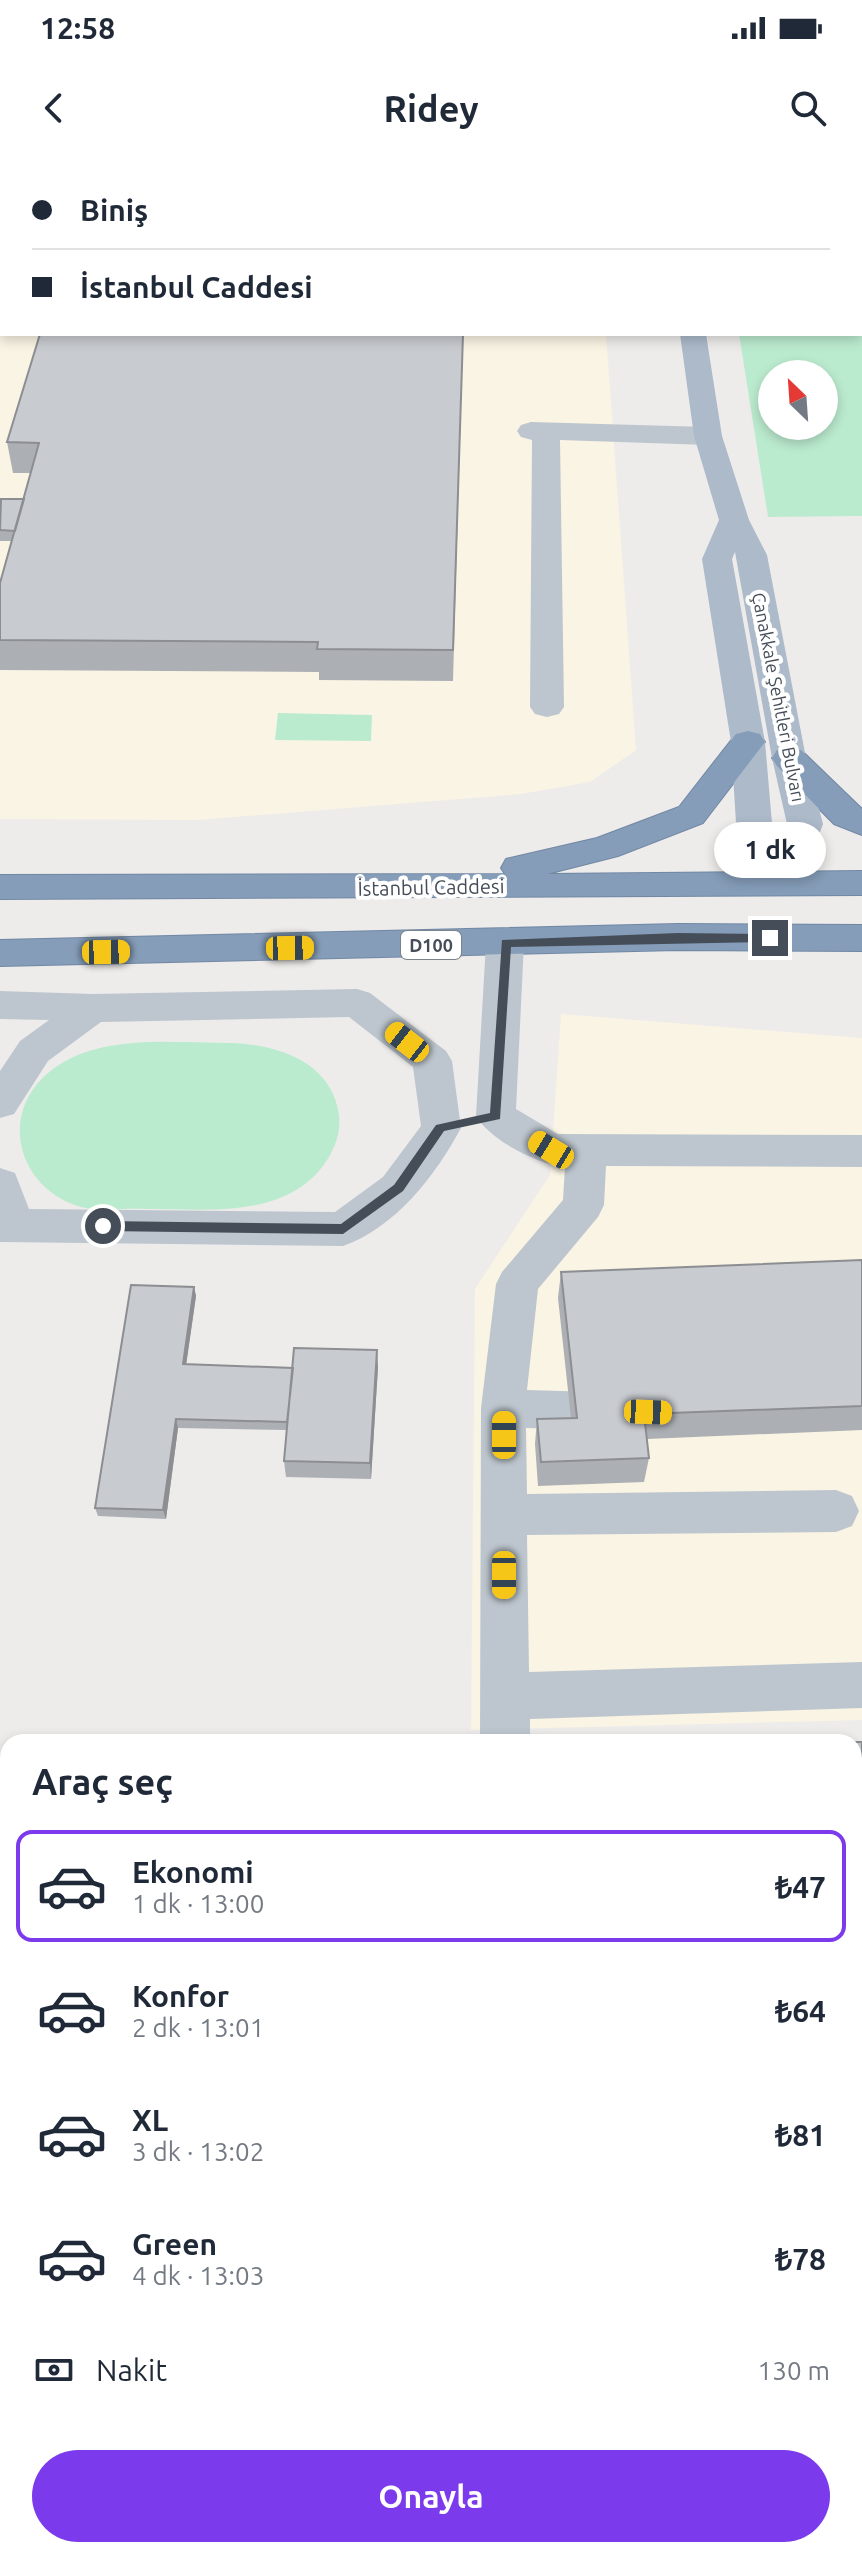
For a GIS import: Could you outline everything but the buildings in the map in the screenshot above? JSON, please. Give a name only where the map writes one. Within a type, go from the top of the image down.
[{"type":"highway","points":[[433,887],[605,848],[691,815],[748,742]]},
{"type":"highway","points":[[789,758],[846,816],[862,823]]},
{"type":"highway","points":[[678,937],[783,883],[862,922]]},
{"type":"highway","name":"İstanbul Caddesi","points":[[0,887],[862,883]]},
{"type":"highway","name":"D100","points":[[0,953],[678,937],[862,938]]},
{"type":"main road","name":"Çanakkale Şehitleri Bulvarı","points":[[693,336],[708,436],[734,520],[752,555],[789,758],[805,824],[783,883]]},
{"type":"main road","name":"Çanakkale Şehitleri Bulvarı","points":[[734,520],[717,559],[748,742],[754,823],[783,883]]},
{"type":"lane","points":[[547,707],[538,431],[708,436]]},
{"type":"lane","points":[[496,1116],[505,943]]},
{"type":"lane","points":[[0,1005],[93,1008],[357,1003],[432,1061],[441,1128]]},
{"type":"lane","points":[[0,1103],[34,1051],[93,1008]]},
{"type":"lane","points":[[0,1184],[6,1225],[343,1229],[398,1188],[441,1128],[496,1116],[551,1150],[862,1151]]},
{"type":"lane","points":[[587,1150],[583,1205],[517,1284],[503,1408],[505,1719],[862,1685]]},
{"type":"lane","points":[[503,1408],[675,1413]]},
{"type":"lane","points":[[504,1515],[836,1511]]},
{"type":"shaded area","points":[[0,336],[606,336],[636,750],[590,782],[521,794],[197,820],[0,819]]},
{"type":"shaded area","points":[[561,1014],[862,1038],[862,1720],[471,1730],[475,1289],[550,1175]]},
{"type":"green space","points":[[739,336],[862,336],[862,516],[768,517]]},
{"type":"green space","points":[[278,713],[372,715],[371,741],[275,740]]},
{"type":"green space","points":[[231,1043],[260,1046],[303,1061],[325,1081],[333,1094],[339,1119],[333,1149],[313,1177],[293,1192],[247,1207],[97,1209],[81,1207],[62,1199],[46,1188],[33,1173],[24,1157],[20,1139],[21,1120],[26,1102],[37,1084],[56,1067],[78,1055],[127,1044]]},
{"type":"route","points":[[103,1226],[343,1229],[398,1188],[441,1128],[496,1116],[505,943],[678,937],[770,938]]}]
